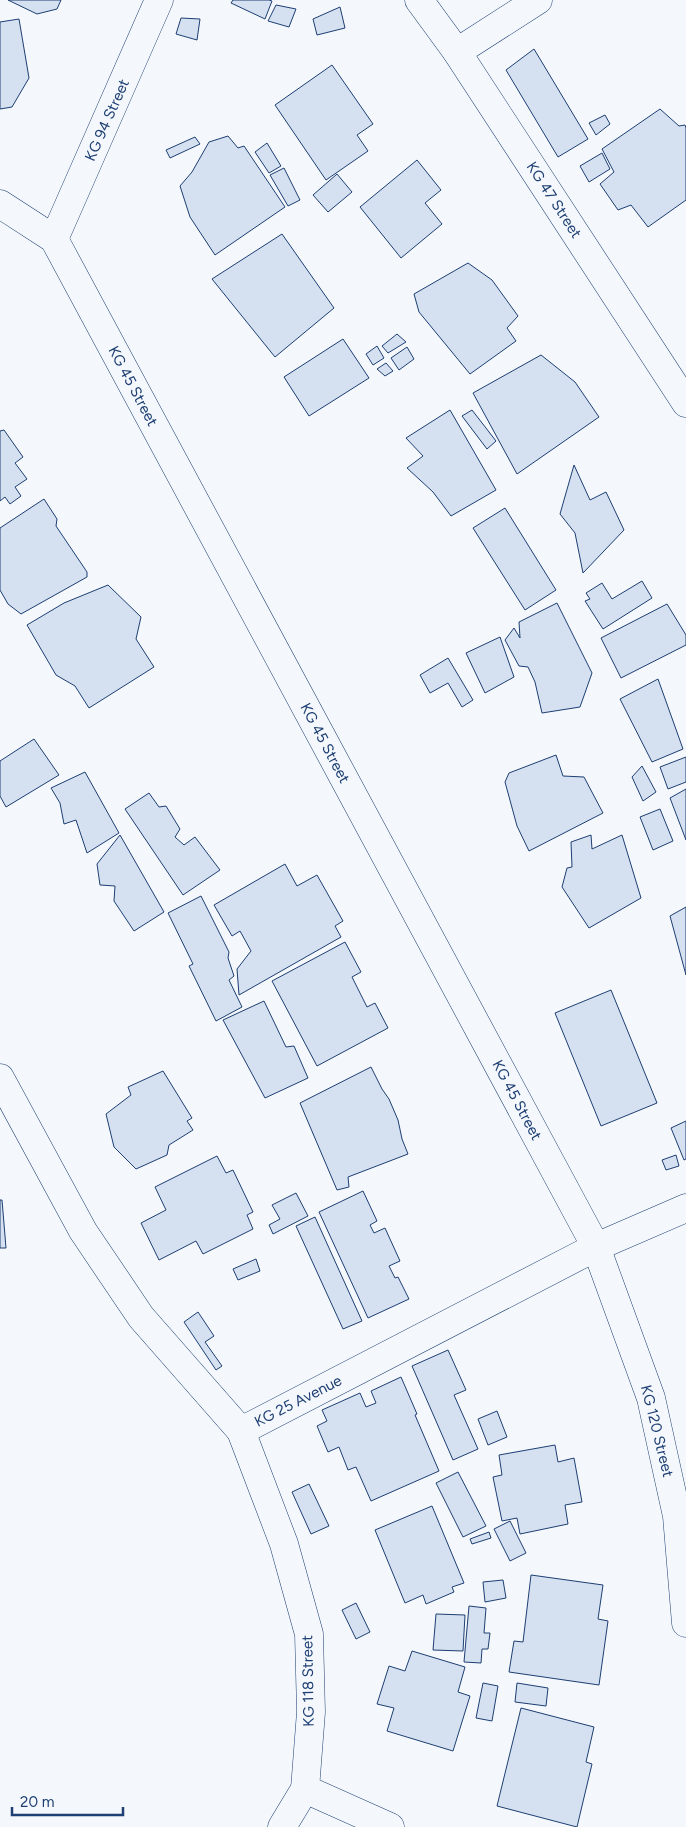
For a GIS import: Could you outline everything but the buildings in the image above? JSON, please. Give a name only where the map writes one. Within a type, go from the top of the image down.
[{"type":"street","name":"KG 94 Street","points":[[54,239],[160,0]]},
{"type":"street","name":"KG 47 Street","points":[[419,0],[457,52],[686,403]]},
{"type":"street","points":[[457,52],[538,0]]},
{"type":"street","points":[[0,204],[54,239]]},
{"type":"street","name":"KG 45 Street","points":[[54,239],[596,1247]]},
{"type":"street","name":"KG 25 Avenue","points":[[0,1078],[83,1231],[141,1317],[241,1431],[596,1247],[686,1208]]},
{"type":"street","name":"KG 120 Street","points":[[596,1247],[651,1398],[678,1516],[686,1623]]},
{"type":"street","name":"KG 118 Street","points":[[241,1431],[284,1544],[309,1634],[310,1712],[305,1789]]},
{"type":"street","points":[[282,1827],[305,1789],[390,1827]]}]
